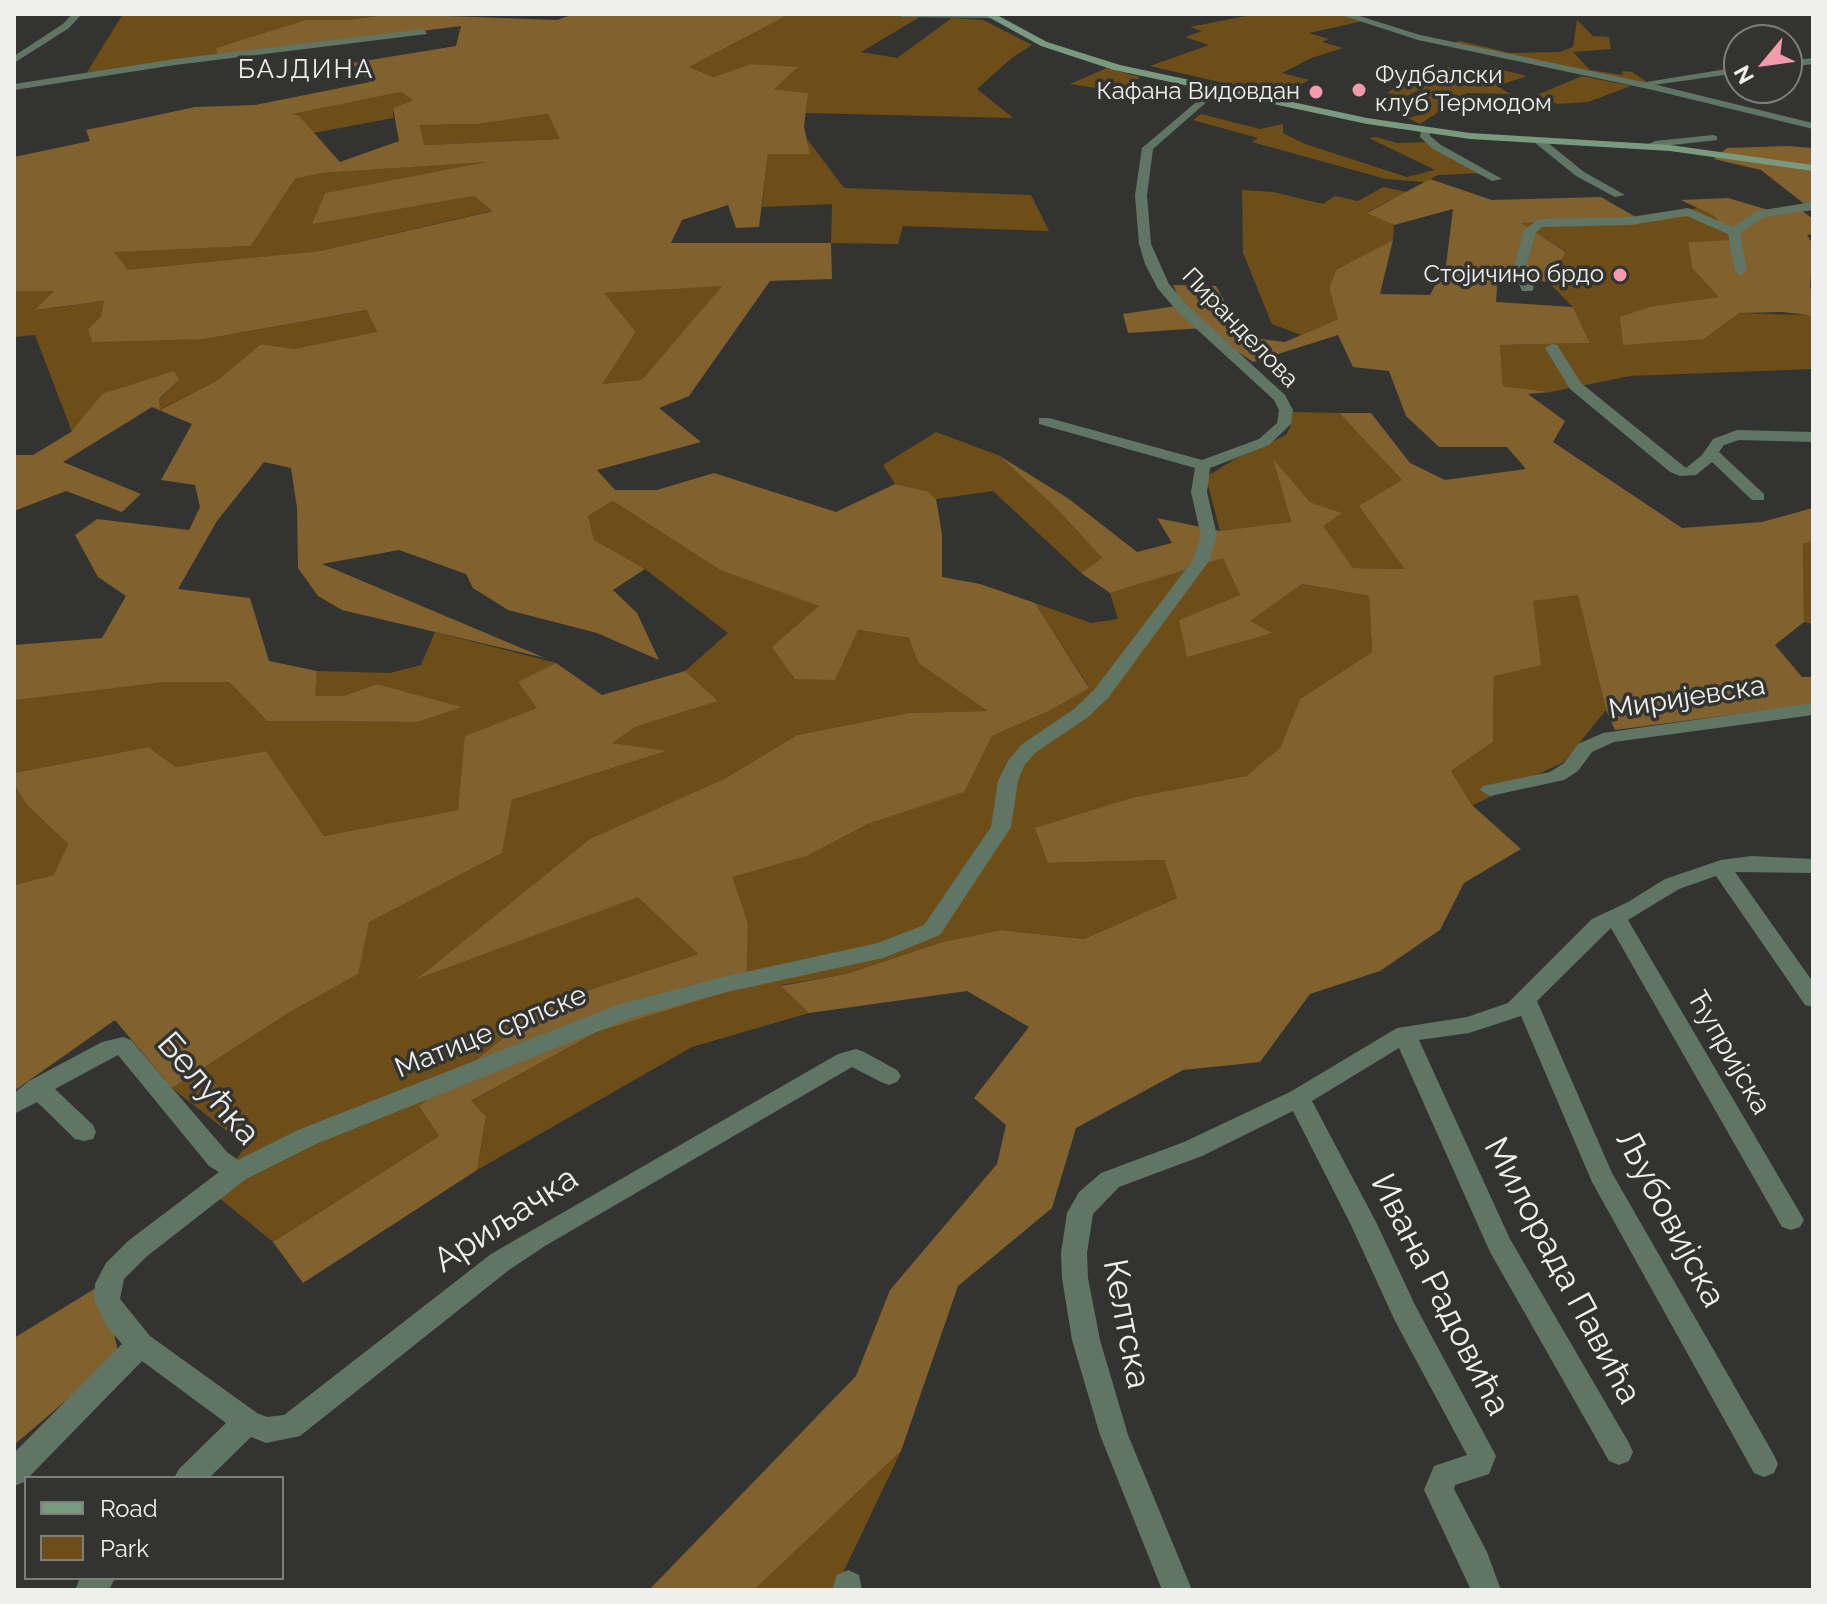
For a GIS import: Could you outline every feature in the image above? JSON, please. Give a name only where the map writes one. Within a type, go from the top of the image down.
[{"type":"main road","points":[[988,14],[1028,37],[1137,73],[1425,130],[1538,140],[1653,141],[1813,168]]},
{"type":"street","points":[[902,14],[988,14]]},
{"type":"street","points":[[1343,14],[1418,37],[1639,84],[1813,126]]},
{"type":"street","points":[[14,60],[66,26],[75,16]]},
{"type":"street","points":[[14,87],[175,62],[424,32]]},
{"type":"street","points":[[1639,84],[1723,72]]},
{"type":"street","name":"Пиранделова","points":[[1203,465],[1264,442],[1279,431],[1286,410],[1274,392],[1192,318],[1163,286],[1145,244],[1141,195],[1148,148],[1214,90]]},
{"type":"street","points":[[1425,130],[1425,137],[1437,147],[1496,179]]},
{"type":"street","points":[[1653,141],[1713,138]]},
{"type":"street","points":[[1538,140],[1580,174],[1619,195]]},
{"type":"street","points":[[1734,232],[1761,214],[1813,206]]},
{"type":"street","points":[[1527,288],[1519,270],[1530,230],[1539,223],[1631,221],[1688,212],[1734,232]]},
{"type":"street","points":[[1734,232],[1741,271]]},
{"type":"street","points":[[1552,348],[1575,386],[1675,469],[1685,473],[1691,472],[1718,442],[1737,435],[1813,437]]},
{"type":"street","points":[[1044,421],[1203,465]]},
{"type":"street","points":[[1711,453],[1758,497]]},
{"type":"street","name":"Матице српске","points":[[237,1172],[307,1137],[625,1011],[883,950],[920,937],[940,922],[1001,827],[1008,781],[1015,765],[1028,749],[1081,713],[1101,694],[1201,561],[1209,536],[1199,492],[1203,465]]},
{"type":"street","name":"Миријевска","points":[[1490,790],[1557,776],[1571,767],[1585,748],[1610,737],[1813,709]]},
{"type":"street","name":"Келтска","points":[[1177,1590],[1114,1435],[1086,1340],[1075,1278],[1074,1253],[1080,1213],[1088,1199],[1110,1180],[1193,1149],[1298,1098],[1405,1034],[1490,1020],[1526,1001],[1587,935],[1672,884],[1721,867],[1751,863],[1813,866]]},
{"type":"street","points":[[1721,867],[1813,999]]},
{"type":"street","name":"Ћупријска","points":[[1615,916],[1791,1220]]},
{"type":"street","name":"Љубовијска","points":[[1526,1001],[1601,1175],[1764,1464]]},
{"type":"street","name":"Милорада Павића","points":[[1405,1034],[1499,1244],[1619,1452]]},
{"type":"street","name":"Белућка","points":[[14,1105],[37,1087],[110,1048],[123,1046],[218,1159],[237,1172],[137,1249],[115,1271],[108,1284],[107,1300],[118,1320],[140,1344],[247,1422]]},
{"type":"street","name":"Ариљачка","points":[[247,1422],[266,1430],[290,1427],[500,1262],[846,1060],[856,1058],[889,1076]]},
{"type":"street","points":[[37,1087],[84,1132]]},
{"type":"street","name":"Ивана Радовића","points":[[1298,1098],[1363,1222],[1405,1313],[1482,1456],[1479,1465],[1444,1475],[1439,1490],[1476,1562],[1486,1590]]},
{"type":"street","points":[[14,1473],[140,1344]]},
{"type":"street","points":[[191,1476],[247,1422]]},
{"type":"green space","points":[[123,14],[394,14],[347,20],[305,20],[216,48],[217,57],[84,77]]},
{"type":"green space","points":[[790,14],[923,15],[861,52],[897,58],[952,18],[983,20],[1032,45],[1013,57],[977,89],[1013,118],[806,113],[807,93],[773,89],[797,68],[751,64],[713,77],[689,67]]},
{"type":"green space","points":[[1256,14],[1344,14],[1363,21],[1309,33],[1329,39],[1322,42],[1343,48],[1311,58],[1282,73],[1309,80],[1280,96],[1150,66],[1209,45],[1185,37],[1202,31],[1190,27]]},
{"type":"green space","points":[[1577,20],[1593,36],[1609,37],[1611,49],[1573,52],[1590,70],[1623,75],[1622,71],[1632,72],[1646,81],[1639,84],[1448,44],[1460,41],[1510,53],[1560,52],[1573,47]]},
{"type":"green space","points":[[1450,67],[1474,71],[1491,67],[1527,76],[1497,86],[1510,94],[1467,93],[1420,124],[1408,118],[1426,113],[1425,96],[1432,92],[1421,89],[1405,97],[1387,93],[1412,76]]},
{"type":"green space","points":[[1107,68],[1140,77],[1129,85],[1109,90],[1070,84]]},
{"type":"green space","points":[[1582,76],[1631,86],[1588,102],[1557,104],[1537,95]]},
{"type":"green space","points":[[401,92],[413,100],[393,108],[393,118],[313,133],[299,117],[290,114]]},
{"type":"green space","points":[[548,114],[561,139],[424,145],[420,125],[478,124]]},
{"type":"green space","points":[[1201,114],[1260,129],[1283,124],[1283,133],[1305,144],[1407,177],[1435,170],[1369,138],[1397,143],[1430,142],[1484,173],[1438,175],[1424,182],[1386,179],[1252,142],[1258,138],[1193,120]]},
{"type":"green space","points":[[807,139],[844,188],[1031,195],[1049,231],[903,226],[898,244],[831,243],[832,204],[762,207],[768,154],[809,154]]},
{"type":"green space","points":[[497,161],[325,193],[313,223],[474,196],[495,210],[320,251],[127,271],[113,251],[251,246],[295,179],[322,173]]},
{"type":"green space","points":[[1383,187],[1407,192],[1367,212],[1394,225],[1393,240],[1336,271],[1329,288],[1338,319],[1301,335],[1272,324],[1243,253],[1242,190],[1273,192],[1323,204],[1335,196],[1358,201]]},
{"type":"green space","points":[[1697,208],[1714,216],[1735,241],[1688,242],[1692,268],[1720,297],[1653,306],[1704,339],[1738,313],[1808,315],[1813,319],[1813,369],[1630,376],[1550,392],[1503,386],[1500,345],[1590,343],[1573,307],[1548,282],[1566,251],[1519,223],[1641,220]]},
{"type":"green space","points":[[723,285],[642,381],[601,384],[636,332],[603,293]]},
{"type":"green space","points":[[14,291],[55,291],[37,310],[105,301],[101,316],[88,329],[205,339],[368,310],[377,333],[294,349],[261,344],[216,381],[159,410],[159,400],[179,380],[102,394],[72,432],[35,335],[14,337]]},
{"type":"green space","points":[[1291,412],[1339,413],[1403,481],[1406,569],[1353,568],[1322,526],[1341,513],[1310,502],[1274,461],[1291,523],[1220,531],[1206,477],[1233,460],[1286,435],[1291,425]]},
{"type":"green space","points":[[936,432],[998,455],[1057,509],[1102,558],[1081,573],[993,491],[936,499],[927,491],[895,484],[883,465]]},
{"type":"green space","points":[[613,501],[720,570],[820,606],[835,680],[857,630],[909,638],[918,663],[989,711],[908,713],[797,735],[724,779],[585,844],[420,978],[638,896],[698,954],[544,1005],[419,1106],[439,1136],[273,1242],[212,1192],[246,1146],[172,1088],[290,1012],[357,974],[368,922],[502,853],[512,800],[663,752],[611,743],[635,727],[717,701],[685,671],[728,633],[645,569],[594,541],[588,516]]},
{"type":"green space","points":[[1813,541],[1813,624],[1804,622],[1803,543]]},
{"type":"green space","points":[[1223,557],[1240,595],[1180,620],[1271,633],[1249,621],[1302,584],[1369,596],[1372,652],[1300,699],[1280,749],[1246,776],[1135,797],[1049,863],[1164,860],[1177,898],[1084,939],[1001,930],[942,942],[846,974],[782,985],[809,1013],[692,1047],[477,1170],[486,1118],[470,1102],[597,1032],[745,986],[748,923],[731,877],[807,856],[868,824],[963,792],[992,736],[1049,711],[1089,687],[1035,603],[1091,623],[1118,619],[1110,593]]},
{"type":"green space","points":[[1578,594],[1606,710],[1564,762],[1473,805],[1451,771],[1493,742],[1494,676],[1533,601]]},
{"type":"green space","points":[[435,632],[556,663],[519,682],[538,708],[466,736],[459,810],[324,836],[266,751],[176,767],[148,747],[14,773],[14,700],[22,698],[165,682],[229,682],[267,721],[418,722],[461,707],[377,684],[343,696],[314,696],[317,671],[390,673],[421,665]]},
{"type":"green space","points":[[14,784],[26,804],[68,844],[55,875],[14,885]]},
{"type":"green space","points":[[901,1451],[842,1575],[839,1590],[754,1590]]},
{"type":"shaded area","points":[[394,14],[557,20],[574,14],[790,14],[689,67],[713,77],[751,64],[798,67],[774,89],[808,93],[804,127],[810,154],[768,154],[759,227],[736,228],[728,205],[682,220],[671,243],[831,243],[832,279],[770,281],[689,396],[659,408],[701,442],[597,470],[615,490],[657,490],[714,473],[836,512],[895,484],[927,491],[936,499],[942,534],[942,577],[980,584],[1035,603],[1089,688],[1049,711],[992,736],[964,792],[868,824],[807,856],[732,877],[748,923],[746,986],[597,1032],[471,1101],[486,1117],[477,1170],[303,1283],[273,1242],[439,1136],[419,1106],[544,1005],[698,954],[638,897],[417,979],[590,839],[724,779],[797,735],[908,713],[988,711],[918,663],[909,638],[858,630],[835,680],[795,679],[772,647],[819,606],[720,570],[613,501],[588,516],[594,540],[645,569],[613,590],[637,613],[659,660],[597,633],[508,610],[473,588],[466,574],[399,550],[322,564],[545,658],[342,610],[318,596],[298,568],[297,508],[291,468],[264,462],[217,521],[178,589],[250,598],[269,661],[317,671],[315,696],[343,696],[377,684],[462,707],[418,722],[267,721],[229,682],[165,682],[14,700],[14,645],[102,638],[126,596],[98,577],[75,535],[97,519],[189,530],[200,507],[195,485],[161,480],[192,424],[152,407],[63,462],[141,494],[122,512],[66,491],[14,511],[14,455],[33,455],[71,432],[102,394],[174,371],[179,380],[159,399],[160,410],[216,381],[261,344],[294,349],[377,332],[367,310],[205,339],[92,342],[88,329],[101,316],[104,301],[35,310],[54,291],[14,291],[14,157],[90,141],[86,130],[195,107],[255,105],[370,82],[352,63],[456,46],[461,26],[217,57],[216,48],[305,20],[347,20]],"holes":[[[401,92],[413,100],[393,108],[399,141],[340,162],[299,116],[292,114]],[[548,114],[560,139],[424,145],[420,125],[478,124]],[[487,162],[325,193],[312,224],[474,196],[493,211],[320,251],[128,270],[114,252],[251,246],[295,179],[322,173]],[[722,286],[642,380],[602,384],[636,332],[604,293]]]},
{"type":"shaded area","points":[[1727,148],[1813,148],[1813,205],[1807,206],[1761,170],[1714,159]]},
{"type":"shaded area","points":[[1430,179],[1492,200],[1601,197],[1641,220],[1521,223],[1566,252],[1548,282],[1498,274],[1496,302],[1573,307],[1590,343],[1500,345],[1503,386],[1550,392],[1528,394],[1565,421],[1553,442],[1682,528],[1762,522],[1813,508],[1813,541],[1803,544],[1804,622],[1775,645],[1802,677],[1813,677],[1813,704],[1615,730],[1606,710],[1578,595],[1533,601],[1541,665],[1494,676],[1493,742],[1451,771],[1473,806],[1521,849],[1464,883],[1440,930],[1380,971],[1310,994],[1260,1062],[1183,1070],[1076,1128],[1052,1208],[958,1286],[901,1451],[754,1590],[649,1590],[856,1376],[890,1290],[997,1164],[1006,1125],[974,1098],[1029,1027],[967,991],[809,1013],[781,986],[846,974],[942,942],[1001,930],[1084,939],[1177,898],[1164,860],[1048,863],[1035,828],[1135,797],[1246,776],[1280,748],[1300,699],[1372,652],[1369,596],[1302,584],[1250,621],[1272,633],[1187,657],[1179,620],[1240,595],[1223,558],[1110,593],[1081,573],[1102,558],[1057,509],[998,455],[1069,499],[1137,552],[1172,543],[1157,518],[1220,531],[1291,522],[1273,459],[1310,502],[1342,513],[1323,526],[1353,568],[1405,569],[1359,506],[1402,480],[1339,413],[1371,413],[1410,463],[1445,480],[1526,469],[1507,447],[1439,447],[1406,416],[1389,371],[1353,367],[1338,335],[1253,362],[1203,328],[1128,333],[1123,314],[1183,305],[1173,285],[1216,286],[1245,337],[1285,342],[1338,319],[1329,288],[1336,270],[1393,240],[1380,294],[1430,295],[1446,265],[1453,209],[1394,225],[1367,213]]},
{"type":"shaded area","points":[[1728,198],[1772,211],[1797,207],[1813,219],[1813,234],[1807,235],[1813,244],[1810,288],[1813,290],[1813,319],[1808,315],[1782,312],[1739,313],[1704,339],[1623,345],[1620,317],[1653,306],[1719,297],[1692,268],[1688,242],[1734,240],[1714,216],[1681,200]]},
{"type":"shaded area","points":[[556,663],[602,695],[685,671],[718,701],[635,727],[612,743],[666,751],[512,800],[502,853],[369,922],[358,974],[290,1012],[172,1088],[115,1020],[14,1091],[14,885],[54,875],[68,844],[26,804],[14,784],[14,773],[148,747],[176,767],[266,751],[324,836],[458,810],[465,736],[537,708],[518,682]]},
{"type":"shaded area","points":[[114,1277],[107,1306],[119,1355],[14,1445],[14,1338]]},
{"type":"place","name":"Фудбалски клуб Термодом","points":[[1359,90]]},
{"type":"place","name":"Кафана Видовдан","points":[[1316,92]]},
{"type":"place","name":"Стојичино брдо","points":[[1620,275]]},
{"type":"district","name":"БАЈДИНА","points":[[306,70]]}]
